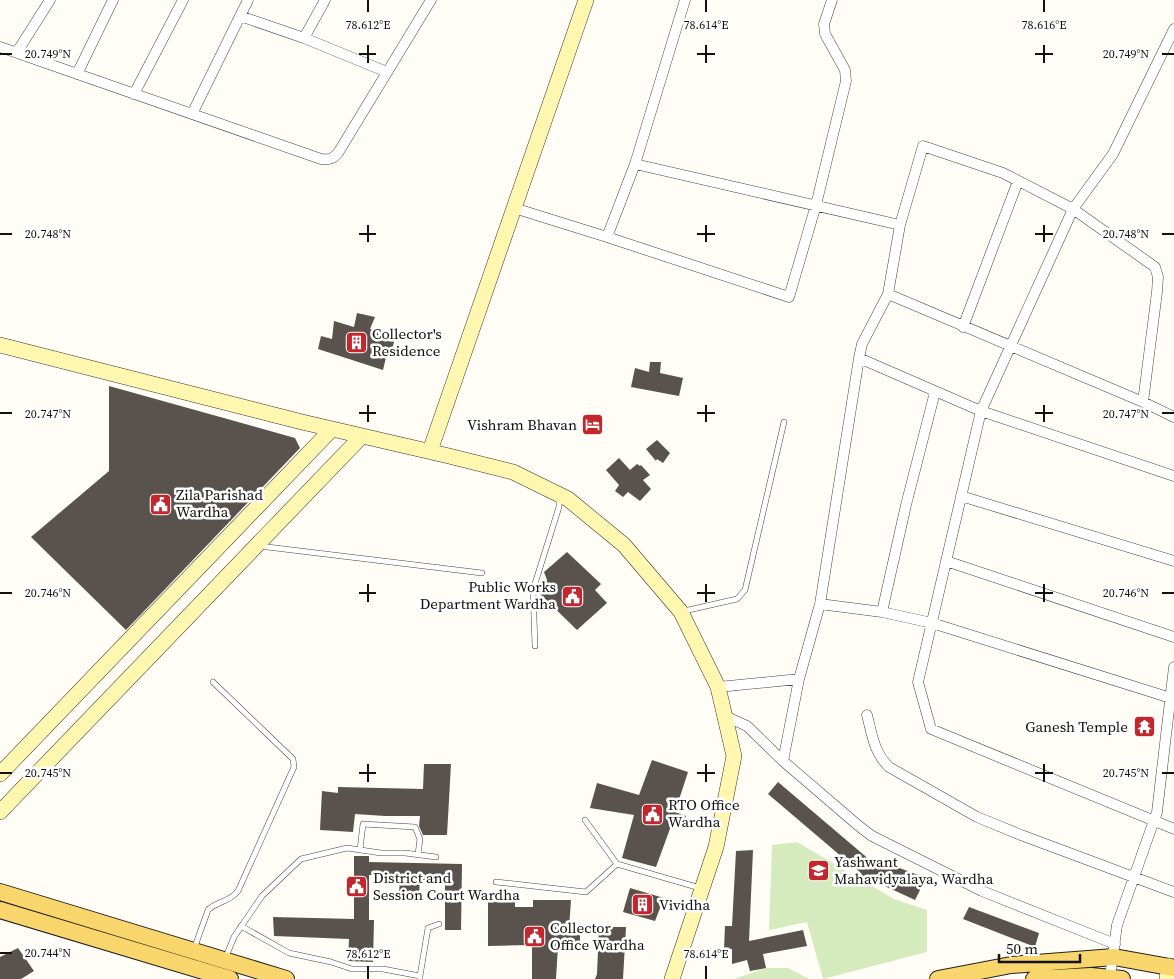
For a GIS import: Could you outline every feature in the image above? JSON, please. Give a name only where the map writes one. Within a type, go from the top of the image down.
[{"type":"main road","points":[[430,451],[586,0]]},
{"type":"main road","points":[[0,345],[332,430],[430,451],[513,472],[568,499],[624,545],[681,612],[718,687],[734,756],[716,847],[672,979]]},
{"type":"main road","points":[[0,774],[332,430]]},
{"type":"main road","points":[[0,812],[362,436]]},
{"type":"main road","points":[[0,892],[193,952],[224,974]]},
{"type":"main road","points":[[0,910],[224,974],[286,979]]},
{"type":"main road","points":[[938,979],[1114,951],[1170,971]]},
{"type":"main road","points":[[1034,979],[1091,976],[1116,978]]},
{"type":"street","points":[[17,52],[50,0]]},
{"type":"street","points":[[77,74],[113,0]]},
{"type":"street","points":[[134,94],[183,0]]},
{"type":"street","points":[[192,114],[248,0]]},
{"type":"street","points":[[304,38],[325,0]]},
{"type":"street","points":[[0,47],[321,160],[328,160],[334,158],[338,153],[431,0]]},
{"type":"street","points":[[607,238],[635,164],[685,0]]},
{"type":"street","points":[[514,208],[788,297],[816,206],[846,81],[845,70],[825,34],[824,24],[832,0]]},
{"type":"street","points":[[240,16],[304,38],[388,72]]},
{"type":"street","points":[[1174,29],[1112,154],[1073,210],[981,412],[918,682],[931,729],[1174,829]]},
{"type":"street","points":[[783,760],[799,680],[820,604],[862,344],[888,294],[900,225],[924,146],[1018,180],[1073,210],[1155,267],[1158,277],[1158,292],[1143,402]]},
{"type":"street","points":[[635,164],[900,225]]},
{"type":"street","points":[[963,327],[1018,180]]},
{"type":"street","points":[[888,294],[1143,402],[1174,417]]},
{"type":"street","points":[[859,358],[981,412],[1174,476]]},
{"type":"street","points":[[882,612],[906,505],[935,392]]},
{"type":"street","points":[[961,496],[1174,561]]},
{"type":"street","points":[[946,561],[1174,637]]},
{"type":"street","points":[[820,604],[882,612],[932,623],[1172,698]]},
{"type":"street","points":[[1116,978],[1114,951],[1117,925],[1158,812],[1174,667]]},
{"type":"street","points":[[718,687],[799,680]]},
{"type":"street","points":[[867,715],[876,750],[889,767],[977,817],[1174,892]]},
{"type":"street","points":[[725,716],[747,726],[783,760],[872,836],[982,891],[1114,951]]},
{"type":"lane","points":[[681,612],[737,599],[745,590],[784,422]]},
{"type":"lane","points":[[535,646],[532,590],[559,507],[560,495]]},
{"type":"lane","points":[[256,546],[482,573]]},
{"type":"lane","points":[[193,952],[208,910],[232,899],[238,891],[294,767],[293,759],[213,682]]},
{"type":"lane","points":[[586,820],[617,864],[703,888]]},
{"type":"lane","points":[[360,850],[363,824],[415,827],[420,839],[418,854]]},
{"type":"lane","points":[[224,974],[226,955],[241,926],[262,896],[301,859],[347,848],[381,853],[418,854],[436,857]]},
{"type":"lane","points":[[496,882],[586,892],[617,864]]},
{"type":"lane","points":[[241,926],[289,953],[352,969],[383,969],[420,978],[428,928],[439,924]]},
{"type":"green space","points":[[797,842],[894,899],[927,910],[927,952],[823,979],[807,922],[769,930],[772,845]]},
{"type":"green space","points":[[766,968],[788,968],[809,979],[734,979]]},
{"type":"building","name":"Collector's Residence","points":[[357,313],[375,317],[370,329],[396,334],[392,350],[388,349],[383,370],[318,349],[321,336],[332,339],[334,321],[354,327]]},
{"type":"building","points":[[650,362],[661,362],[660,373],[683,378],[679,396],[631,387],[635,368],[649,372]]},
{"type":"building","name":"Zila Parishad Wardha","points":[[109,386],[295,438],[300,448],[126,630],[31,537],[109,471]]},
{"type":"building","points":[[657,440],[670,453],[663,463],[657,459],[656,461],[646,449]]},
{"type":"building","points":[[619,458],[630,470],[637,464],[641,465],[650,475],[643,480],[651,489],[640,501],[628,492],[623,497],[615,491],[619,485],[606,470]]},
{"type":"building","name":"Public Works Department Wardha","points":[[567,552],[601,584],[595,590],[607,603],[577,630],[537,591],[539,585],[547,580],[544,572]]},
{"type":"building","name":"RTO Office Wardha","points":[[652,760],[688,772],[675,812],[686,816],[681,828],[671,826],[656,867],[622,858],[634,815],[590,808],[597,783],[639,795]]},
{"type":"building","points":[[424,764],[451,764],[447,835],[423,835],[419,826],[420,816],[355,814],[353,832],[320,830],[322,791],[338,793],[338,787],[423,789]]},
{"type":"building","points":[[778,782],[871,861],[873,858],[926,878],[915,900],[861,875],[768,794]]},
{"type":"building","points":[[753,850],[749,941],[803,930],[807,946],[763,954],[766,968],[750,971],[747,960],[732,964],[732,949],[724,949],[725,926],[732,926],[736,851]]},
{"type":"building","points":[[354,856],[369,856],[369,862],[462,864],[461,930],[445,930],[445,880],[420,880],[419,895],[399,895],[400,875],[369,875],[369,920],[374,920],[373,962],[348,961],[349,939],[274,936],[273,917],[354,919]]},
{"type":"building","name":"Vividha","points":[[630,888],[664,898],[655,921],[623,912]]},
{"type":"building","name":"Collector Office Wardha","points":[[515,898],[515,907],[533,907],[533,900],[571,900],[569,928],[580,928],[580,947],[558,946],[556,979],[532,979],[532,945],[488,946],[488,900]]},
{"type":"building","points":[[969,907],[1039,933],[1035,947],[963,919]]},
{"type":"building","points":[[599,927],[626,927],[623,979],[595,979],[597,974]]},
{"type":"building","points":[[18,948],[34,971],[21,979],[0,979],[0,957]]},
{"type":"place","name":"Collector's Residence","points":[[356,343]]},
{"type":"place","name":"Vishram Bhavan","points":[[593,425]]},
{"type":"place","name":"Zila Parishad Wardha","points":[[160,504]]},
{"type":"place","name":"Public Works Department Wardha","points":[[572,596]]},
{"type":"place","name":"Ganesh Temple","points":[[1144,727]]},
{"type":"place","name":"RTO Office Wardha","points":[[652,814]]},
{"type":"place","name":"Yashwant Mahavidyalaya, Wardha","points":[[818,871]]},
{"type":"place","name":"District and Session Court Wardha","points":[[357,887]]},
{"type":"place","name":"Vividha","points":[[643,905]]},
{"type":"place","name":"Collector Office Wardha","points":[[534,937]]}]
